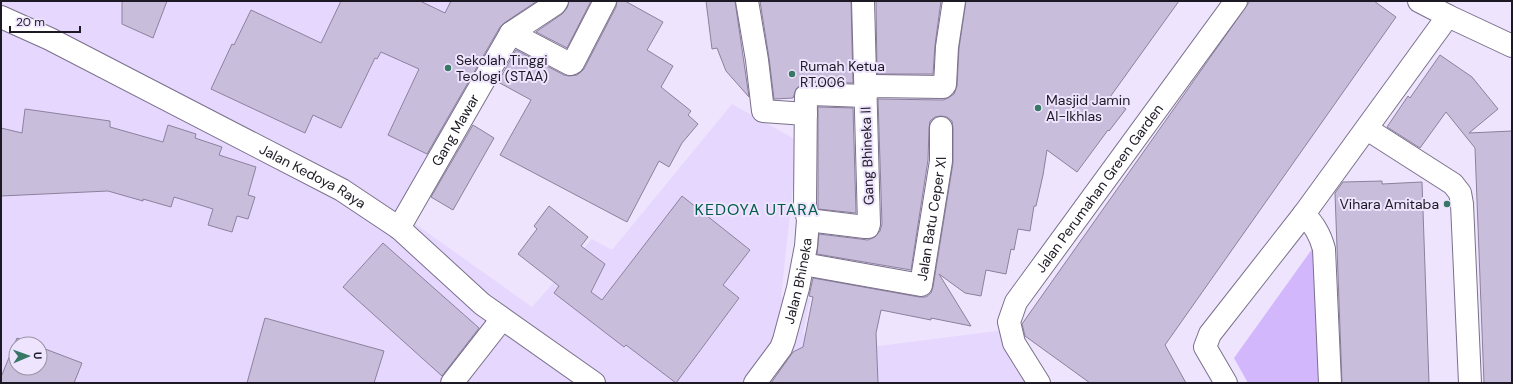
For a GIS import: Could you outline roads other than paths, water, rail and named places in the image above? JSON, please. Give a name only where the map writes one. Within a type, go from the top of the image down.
[{"type":"street","name":"Gang Mawar","points":[[399,228],[511,33],[555,4],[557,1]]},
{"type":"street","points":[[511,33],[570,64],[573,63],[605,1]]},
{"type":"street","points":[[747,1],[757,60],[763,111],[806,105],[811,94],[865,96],[870,86],[943,87],[954,1]]},
{"type":"street","name":"Gang Bhineka II","points":[[808,220],[868,227],[869,224],[863,1]]},
{"type":"street","name":"Jalan Perumahan Green Garden","points":[[1039,383],[1014,343],[1009,322],[1016,302],[1236,1]]},
{"type":"street","points":[[1419,1],[1512,46]]},
{"type":"street","points":[[1226,383],[1206,351],[1205,348],[1207,340],[1304,214],[1448,16]]},
{"type":"street","name":"Jalan Kedoya Raya","points":[[1,17],[50,39],[342,190],[399,228],[482,304],[594,383]]},
{"type":"street","name":"Jalan Bhineka","points":[[754,383],[781,348],[798,288],[803,264],[808,220],[805,205],[806,105]]},
{"type":"street","name":"Jalan Batu Ceper XI","points":[[803,264],[921,285],[941,161],[941,128]]},
{"type":"street","points":[[1366,129],[1453,184],[1460,193],[1462,204],[1470,383]]},
{"type":"street","points":[[1304,214],[1320,235],[1324,249],[1330,383]]},
{"type":"street","points":[[452,383],[502,319]]},
{"type":"place","name":"Sekolah Tinggi Teologi (STAA)","points":[[448,68]]},
{"type":"place","name":"Rumah Ketua RT.006","points":[[792,74]]},
{"type":"place","name":"Masjid Jamin Al-Ikhlas","points":[[1038,108]]},
{"type":"place","name":"Vihara Amitaba","points":[[1447,204]]},
{"type":"district","name":"KEDOYA UTARA","points":[[757,209]]}]
